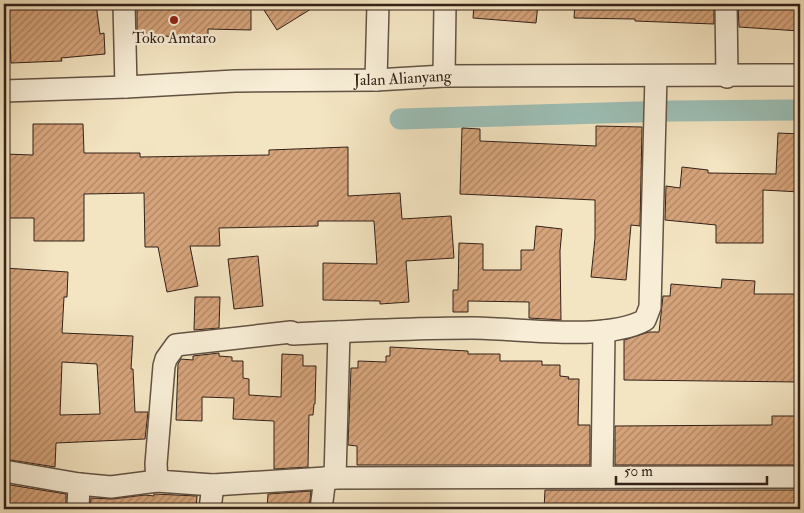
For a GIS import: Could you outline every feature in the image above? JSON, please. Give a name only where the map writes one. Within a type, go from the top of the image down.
[{"type":"street","points":[[124,4],[126,87]]},
{"type":"street","points":[[376,80],[378,4]]},
{"type":"street","points":[[444,76],[445,4]]},
{"type":"street","points":[[726,4],[727,77]]},
{"type":"street","name":"Jalan Alianyang","points":[[4,91],[235,81],[376,80],[444,76],[656,83],[727,77],[800,75]]},
{"type":"street","points":[[157,481],[156,464],[164,366],[166,359],[176,346],[291,332],[293,334],[472,328],[536,332],[604,331],[639,324],[646,320],[648,314],[656,83]]},
{"type":"street","points":[[602,477],[604,331]]},
{"type":"street","points":[[321,509],[330,478],[339,332]]},
{"type":"street","points":[[4,471],[79,484],[111,487],[157,481],[212,485],[330,478],[800,478]]},
{"type":"street","points":[[78,509],[79,484]]},
{"type":"street","points":[[210,509],[212,485]]},
{"type":"building","points":[[8,4],[96,4],[100,34],[104,33],[105,54],[61,58],[62,61],[11,63]]},
{"type":"building","points":[[137,4],[251,4],[251,30],[208,29],[208,38],[137,35]]},
{"type":"building","points":[[260,4],[319,4],[277,30]]},
{"type":"building","points":[[474,4],[538,4],[536,23],[473,18]]},
{"type":"building","points":[[575,4],[714,4],[714,24],[635,21],[635,19],[574,18]]},
{"type":"building","points":[[738,4],[800,4],[800,31],[739,27]]},
{"type":"building","points":[[33,124],[83,124],[84,153],[140,153],[140,157],[269,155],[269,150],[348,147],[348,196],[400,193],[402,219],[451,216],[454,258],[406,261],[409,302],[380,304],[380,301],[323,300],[323,263],[377,264],[374,221],[318,221],[318,226],[219,228],[220,246],[190,246],[198,286],[167,292],[158,247],[145,247],[144,193],[84,194],[84,241],[34,241],[34,218],[4,218],[4,154],[33,155]]},
{"type":"building","points":[[596,126],[642,127],[640,226],[631,225],[626,280],[591,277],[595,238],[595,200],[460,194],[462,128],[480,129],[480,141],[596,146]]},
{"type":"building","points":[[778,133],[800,134],[800,192],[763,190],[763,243],[716,243],[716,225],[665,220],[666,186],[680,188],[682,167],[708,170],[708,173],[776,174]]},
{"type":"building","points":[[536,226],[562,229],[560,251],[561,320],[529,318],[529,302],[468,301],[468,312],[453,312],[453,290],[458,290],[459,243],[483,244],[483,270],[521,270],[521,250],[534,250]]},
{"type":"building","points":[[258,256],[263,306],[234,309],[228,259]]},
{"type":"building","points":[[4,268],[68,272],[67,297],[64,297],[62,333],[133,336],[131,369],[133,369],[135,412],[148,412],[145,439],[56,443],[55,467],[4,459],[6,324],[4,324]],"holes":[[[62,362],[97,364],[100,414],[60,415]]]},
{"type":"building","points":[[722,279],[755,281],[754,294],[800,294],[800,382],[624,380],[624,340],[649,332],[659,332],[663,296],[670,296],[671,284],[721,288]]},
{"type":"building","points":[[195,297],[220,297],[219,328],[194,330]]},
{"type":"building","points":[[390,347],[468,351],[468,354],[500,354],[500,361],[542,361],[542,365],[560,365],[560,376],[569,377],[568,379],[579,379],[578,425],[590,425],[590,465],[357,465],[357,446],[348,445],[351,368],[358,368],[358,361],[386,362],[386,356],[390,356]]},
{"type":"building","points":[[219,353],[219,356],[232,357],[232,361],[243,361],[243,378],[249,379],[249,395],[281,397],[282,354],[303,355],[303,366],[316,366],[315,404],[313,415],[309,415],[308,467],[274,469],[274,421],[233,419],[234,398],[202,397],[202,421],[176,420],[178,364],[181,359],[193,360],[193,356]]},
{"type":"building","points":[[772,416],[800,416],[800,465],[615,465],[615,426],[772,425]]},
{"type":"building","points":[[4,484],[66,494],[66,509],[4,509]]},
{"type":"building","points":[[545,490],[800,490],[800,509],[544,509]]},
{"type":"building","points":[[311,491],[309,509],[267,509],[268,494]]},
{"type":"building","points":[[154,494],[197,496],[196,509],[90,509],[91,498],[112,499],[145,495],[154,496]]},
{"type":"waterway","points":[[400,119],[672,111],[800,110]]},
{"type":"place","name":"Toko Amtaro","points":[[174,20]]}]
